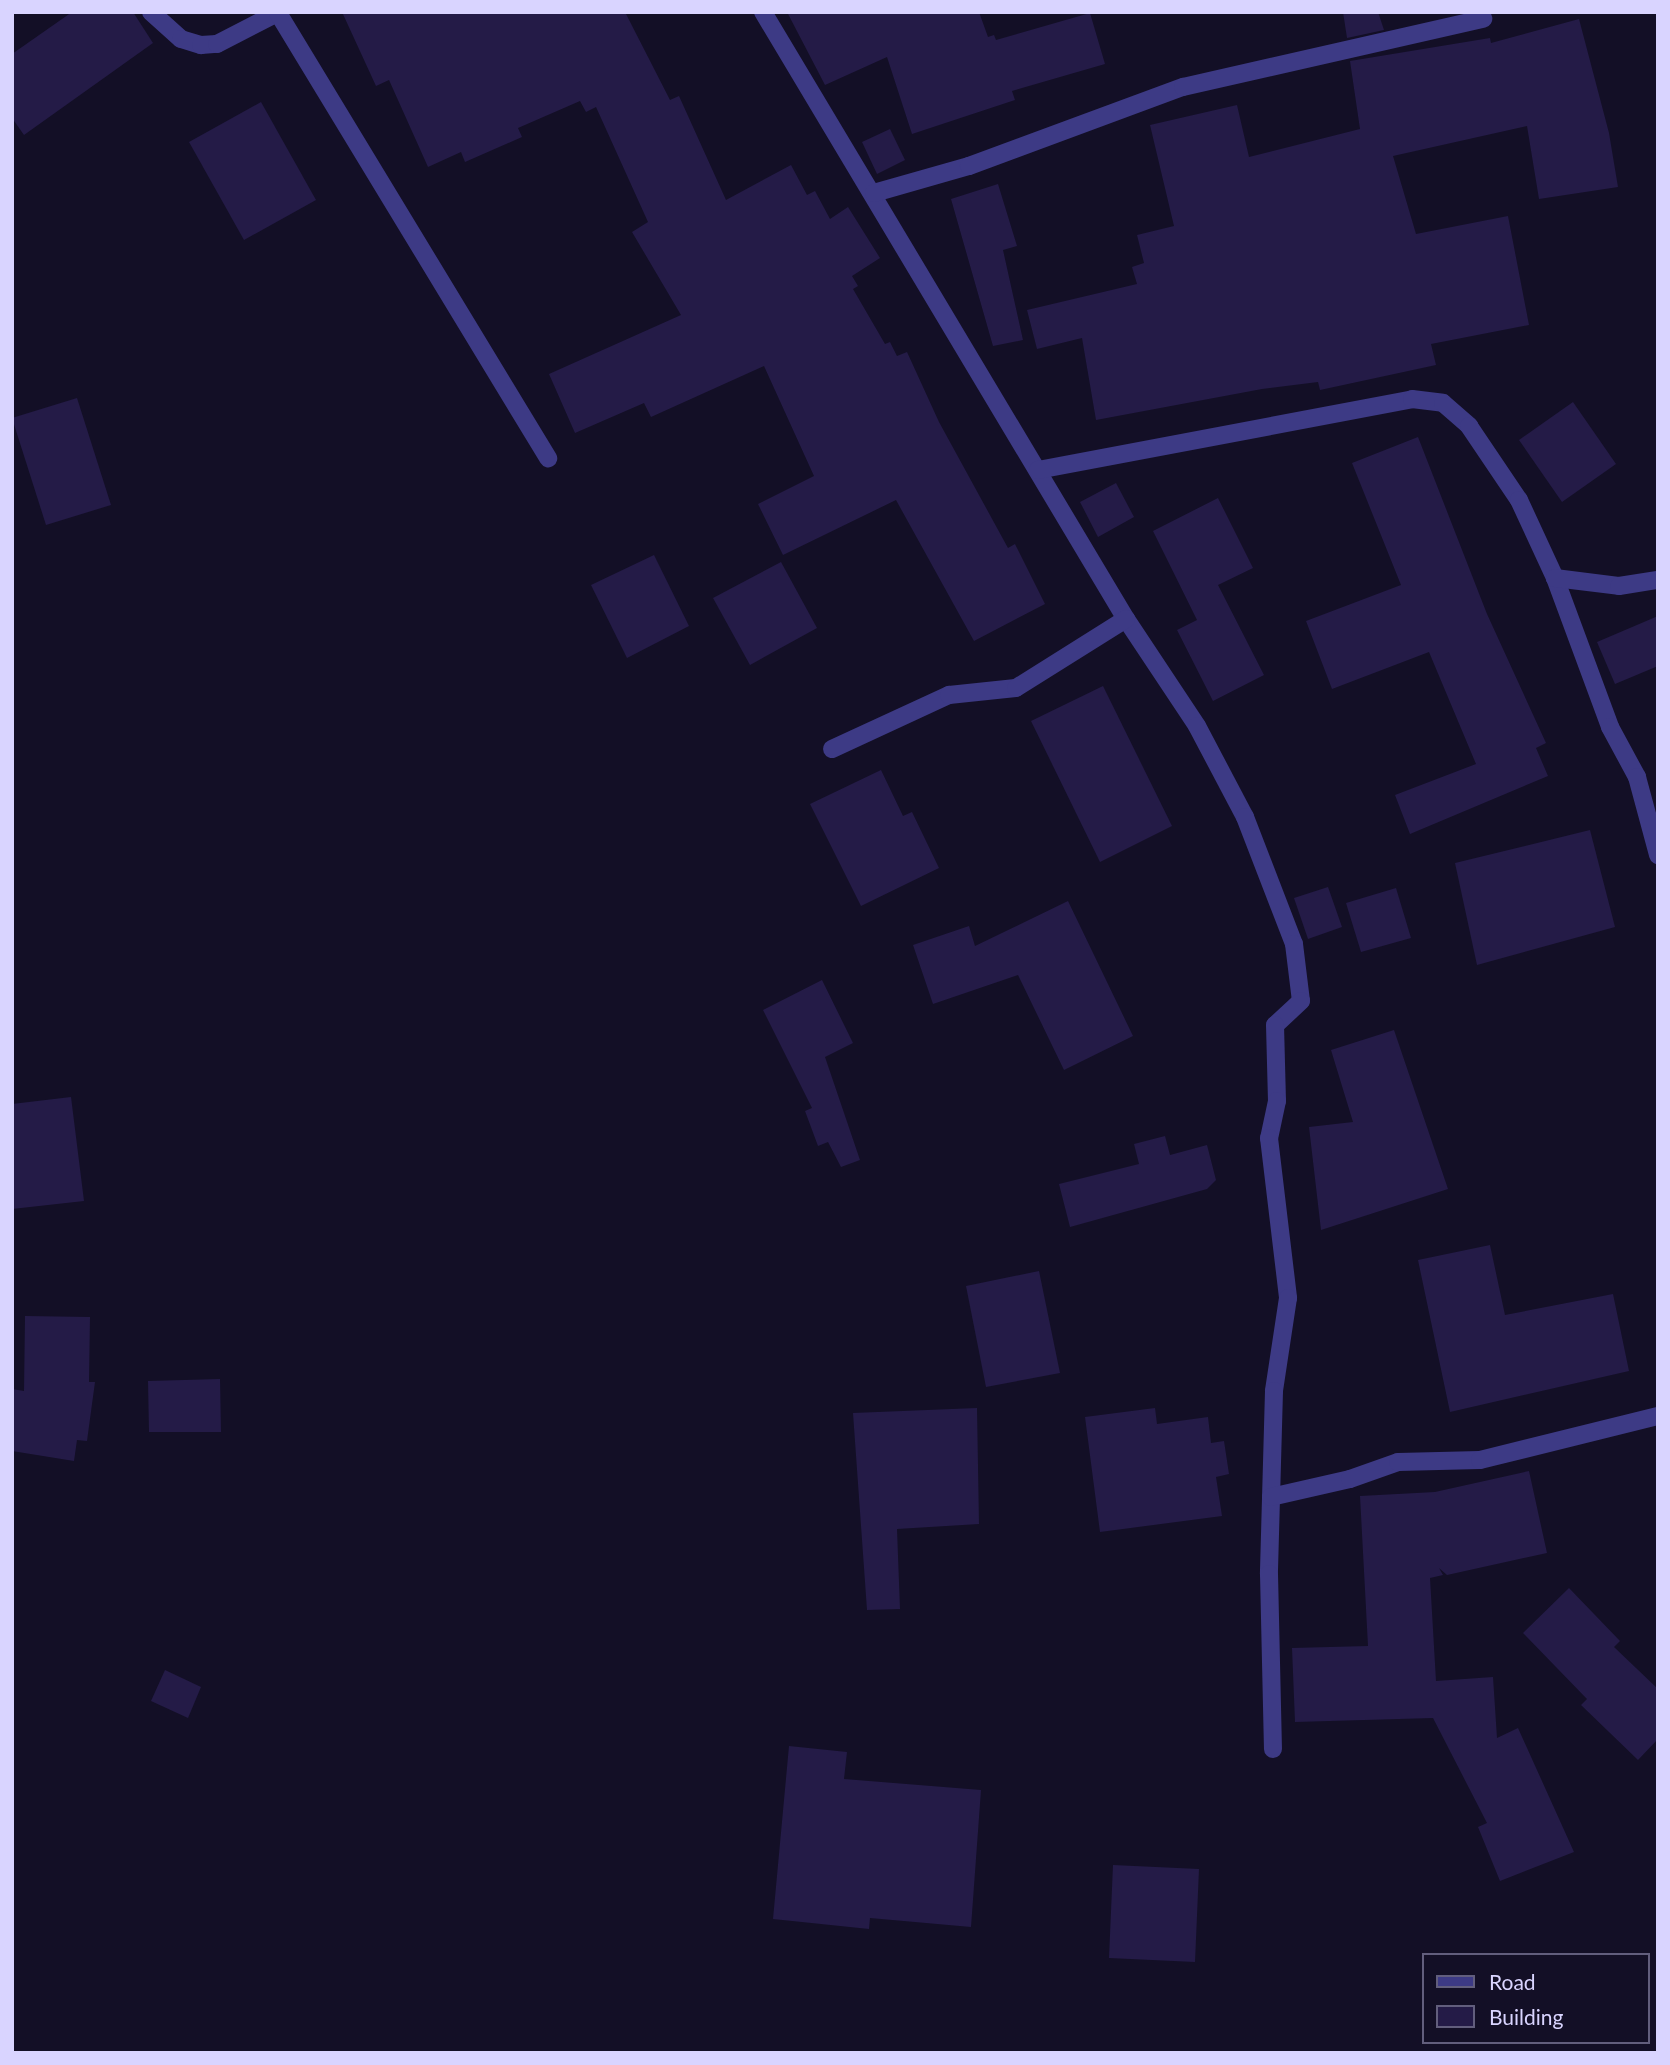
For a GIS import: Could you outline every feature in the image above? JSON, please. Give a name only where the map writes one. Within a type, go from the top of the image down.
[{"type":"street","points":[[151,12],[181,39],[201,45],[218,44],[278,13],[548,458]]},
{"type":"street","points":[[763,12],[874,192],[1126,619],[1197,726],[1245,817],[1294,944],[1301,1001],[1275,1025],[1277,1101],[1269,1138],[1288,1297],[1274,1391],[1271,1497],[1273,1749]]},
{"type":"street","points":[[874,192],[969,166],[1183,87],[1483,19]]},
{"type":"street","points":[[1038,470],[1412,399],[1443,403],[1469,426],[1519,499],[1555,578],[1610,727],[1637,777],[1658,855]]},
{"type":"street","points":[[1555,578],[1619,586],[1658,580]]},
{"type":"street","points":[[832,749],[949,695],[1016,688],[1126,619]]},
{"type":"street","points":[[1271,1497],[1350,1479],[1398,1462],[1480,1460],[1658,1416]]},
{"type":"building","points":[[72,12],[133,12],[153,43],[24,135],[12,118],[12,54]]},
{"type":"building","points":[[342,12],[625,12],[670,100],[679,96],[726,200],[791,165],[807,195],[815,191],[830,219],[848,207],[880,258],[852,276],[858,286],[853,289],[885,344],[890,342],[897,356],[907,352],[939,422],[1008,548],[1015,544],[1045,604],[974,641],[896,500],[783,555],[758,504],[814,476],[764,366],[651,417],[644,403],[575,433],[549,374],[681,315],[632,232],[648,222],[596,107],[586,112],[580,101],[518,128],[522,137],[465,162],[461,152],[428,167],[389,80],[376,86]]},
{"type":"building","points":[[787,12],[979,12],[988,37],[994,35],[996,40],[1090,13],[1105,64],[1012,91],[1015,100],[912,134],[887,57],[825,85]]},
{"type":"building","points":[[1343,12],[1378,12],[1384,30],[1347,38]]},
{"type":"building","points":[[1579,19],[1609,133],[1618,187],[1539,199],[1527,126],[1393,156],[1416,234],[1508,216],[1529,325],[1431,344],[1436,365],[1320,390],[1318,382],[1262,389],[1096,420],[1082,338],[1037,349],[1027,310],[1137,284],[1132,267],[1144,263],[1137,235],[1174,226],[1150,125],[1237,105],[1249,157],[1360,129],[1350,61],[1490,38],[1491,43]]},
{"type":"building","points":[[261,102],[316,200],[244,240],[189,142]]},
{"type":"building","points":[[890,129],[905,160],[877,174],[862,142]]},
{"type":"building","points":[[998,184],[1017,246],[1003,250],[1023,340],[993,346],[951,199]]},
{"type":"building","points":[[77,398],[111,505],[46,525],[12,418]]},
{"type":"building","points":[[1573,402],[1616,464],[1562,502],[1519,440]]},
{"type":"building","points":[[1418,437],[1487,614],[1546,743],[1536,748],[1548,776],[1410,834],[1395,795],[1476,764],[1429,652],[1332,689],[1306,621],[1401,585],[1352,463]]},
{"type":"building","points":[[1116,483],[1134,517],[1098,537],[1080,502]]},
{"type":"building","points":[[1218,498],[1253,568],[1218,585],[1264,675],[1213,701],[1177,630],[1197,620],[1153,531]]},
{"type":"building","points":[[654,555],[689,626],[627,658],[591,585]]},
{"type":"building","points":[[781,562],[817,628],[750,665],[713,598]]},
{"type":"building","points":[[1658,616],[1658,666],[1615,684],[1597,642]]},
{"type":"building","points":[[1103,686],[1172,826],[1100,862],[1031,721]]},
{"type":"building","points":[[881,770],[903,816],[912,812],[939,868],[861,906],[810,804]]},
{"type":"building","points":[[1590,830],[1615,927],[1477,965],[1455,863]]},
{"type":"building","points":[[1328,887],[1342,927],[1308,939],[1294,898]]},
{"type":"building","points":[[1396,888],[1411,938],[1361,952],[1346,903]]},
{"type":"building","points":[[1068,901],[1133,1036],[1064,1070],[1018,975],[933,1004],[913,945],[969,926],[975,946]]},
{"type":"building","points":[[822,980],[853,1043],[825,1057],[860,1160],[841,1167],[828,1142],[818,1146],[805,1111],[812,1108],[763,1010]]},
{"type":"building","points":[[1394,1030],[1448,1189],[1321,1230],[1309,1127],[1353,1122],[1331,1050]]},
{"type":"building","points":[[71,1097],[84,1201],[12,1209],[12,1104]]},
{"type":"building","points":[[1165,1136],[1170,1155],[1207,1145],[1216,1180],[1207,1189],[1070,1227],[1059,1184],[1139,1164],[1134,1144]]},
{"type":"building","points":[[1490,1245],[1505,1315],[1613,1294],[1629,1371],[1450,1412],[1418,1260]]},
{"type":"building","points":[[1039,1271],[1060,1373],[986,1387],[966,1286]]},
{"type":"building","points":[[25,1316],[90,1317],[89,1382],[95,1382],[87,1441],[77,1440],[74,1461],[12,1451],[12,1389],[24,1391]]},
{"type":"building","points":[[220,1379],[221,1432],[149,1432],[148,1381]]},
{"type":"building","points":[[977,1408],[979,1524],[897,1529],[900,1609],[867,1610],[853,1413]]},
{"type":"building","points":[[1155,1408],[1157,1424],[1208,1417],[1211,1443],[1224,1441],[1229,1474],[1216,1477],[1222,1516],[1100,1532],[1085,1417]]},
{"type":"building","points":[[1529,1471],[1547,1553],[1447,1575],[1439,1568],[1443,1575],[1430,1578],[1436,1681],[1493,1677],[1497,1738],[1518,1728],[1574,1852],[1500,1881],[1478,1827],[1487,1823],[1433,1718],[1295,1722],[1292,1648],[1368,1646],[1360,1496],[1435,1492]]},
{"type":"building","points":[[1569,1588],[1620,1641],[1614,1647],[1658,1689],[1658,1739],[1638,1760],[1581,1705],[1587,1699],[1523,1633]]},
{"type":"building","points":[[165,1670],[201,1687],[188,1718],[151,1701]]},
{"type":"building","points":[[789,1746],[847,1752],[844,1779],[981,1790],[971,1927],[870,1918],[869,1929],[773,1919]]},
{"type":"building","points":[[1113,1865],[1199,1869],[1195,1962],[1109,1958]]}]
